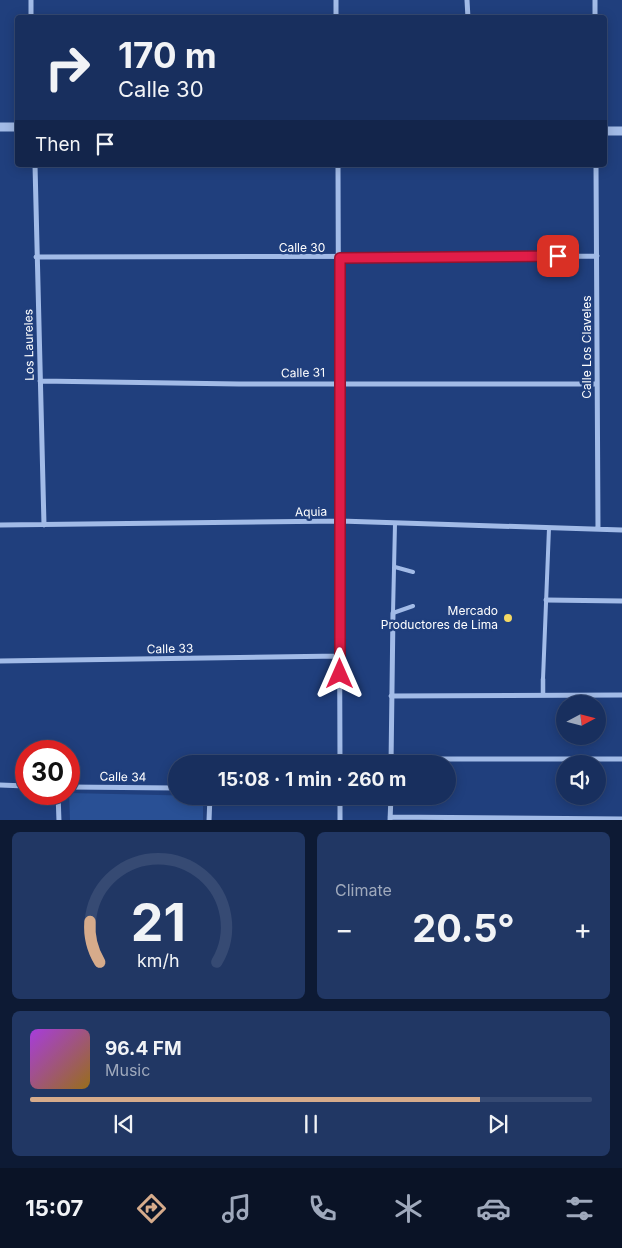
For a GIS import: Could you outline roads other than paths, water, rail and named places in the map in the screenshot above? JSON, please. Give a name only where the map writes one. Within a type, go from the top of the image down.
[{"type":"street","points":[[31,0],[31,15]]},
{"type":"street","points":[[336,0],[336,15]]},
{"type":"street","points":[[467,0],[468,15]]},
{"type":"street","points":[[595,0],[595,15]]},
{"type":"street","points":[[0,128],[15,127]]},
{"type":"street","points":[[607,131],[622,131]]},
{"type":"street","name":"Los Laureles","points":[[35,167],[44,525]]},
{"type":"street","points":[[338,167],[340,258],[340,755]]},
{"type":"street","name":"Calle Los Claveles","points":[[596,167],[598,529]]},
{"type":"street","name":"Calle 30","points":[[36,257],[340,258],[597,256]]},
{"type":"street","name":"Calle 31","points":[[40,381],[240,384],[597,384]]},
{"type":"street","name":"Aquia","points":[[0,525],[340,521],[622,530]]},
{"type":"street","points":[[546,600],[622,601]]},
{"type":"street","points":[[391,755],[393,614]]},
{"type":"street","name":"Calle 33","points":[[0,661],[340,656]]},
{"type":"street","points":[[543,679],[543,694]]},
{"type":"street","points":[[392,696],[622,695]]},
{"type":"street","points":[[456,760],[622,759]]},
{"type":"street","points":[[0,786],[15,786]]},
{"type":"street","name":"Calle 34","points":[[80,786],[168,788]]},
{"type":"street","points":[[58,805],[59,820]]},
{"type":"street","points":[[210,805],[210,820]]},
{"type":"street","points":[[340,805],[340,820]]},
{"type":"street","points":[[391,805],[390,819],[622,819]]},
{"type":"lane","points":[[395,524],[393,614],[413,606]]},
{"type":"lane","points":[[543,679],[549,528]]},
{"type":"lane","points":[[395,567],[413,572]]},
{"type":"place","name":"Mercado Productores de Lima","points":[[508,618]]}]
